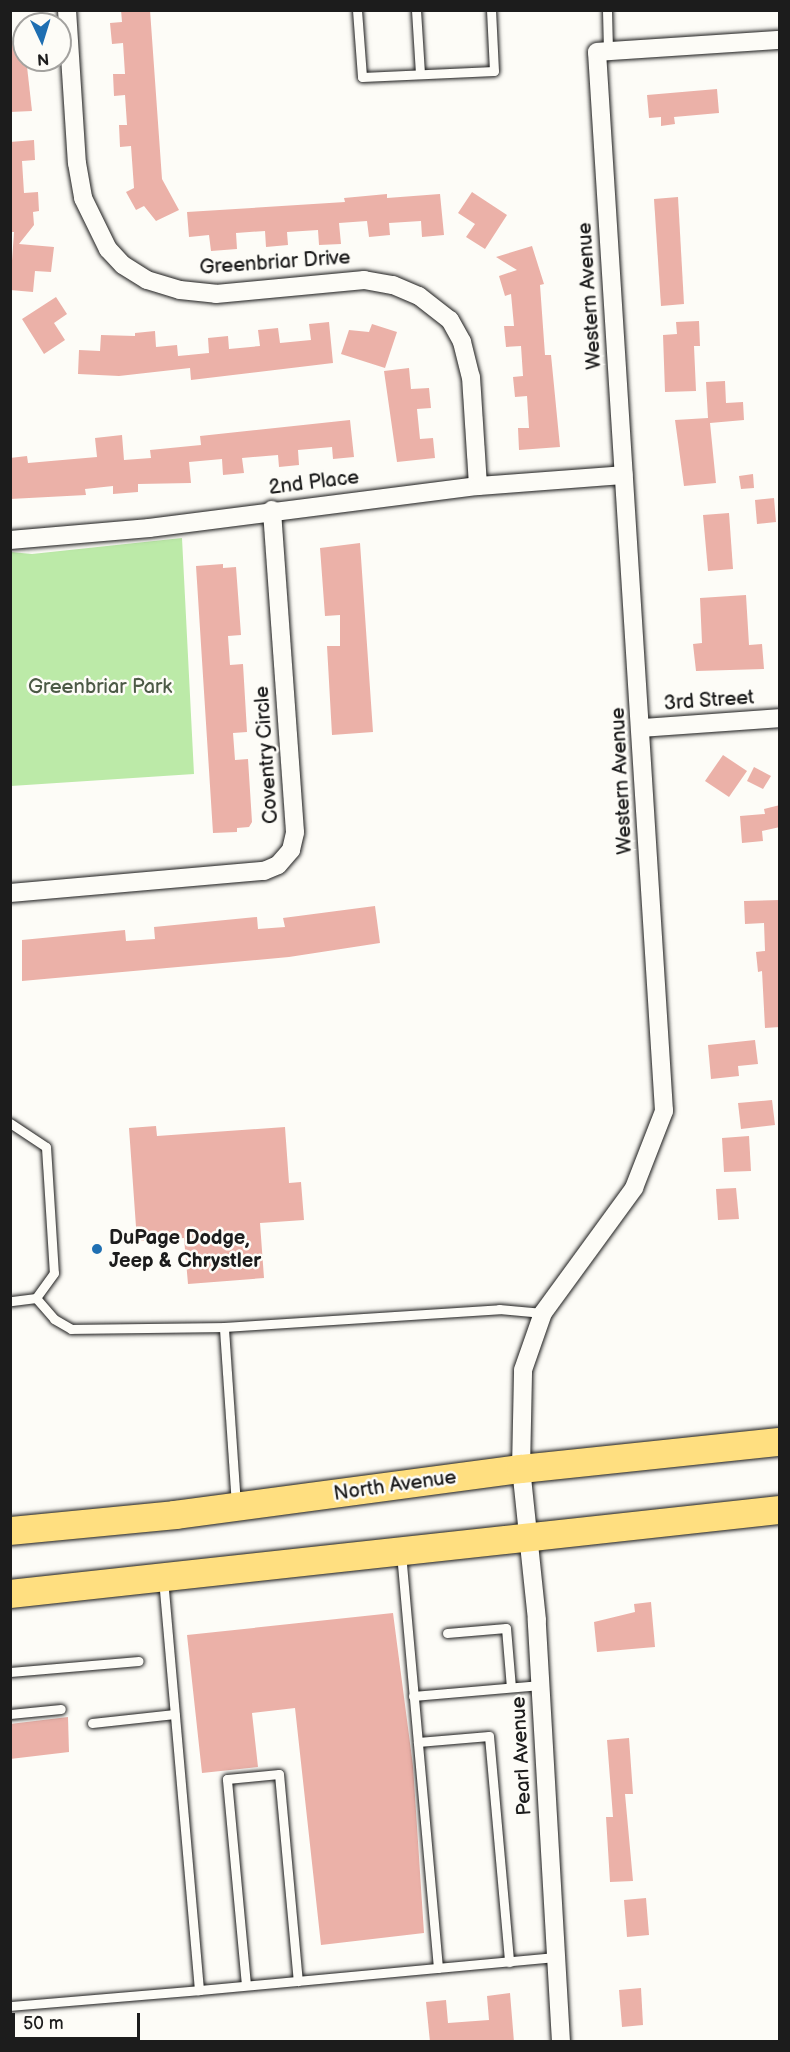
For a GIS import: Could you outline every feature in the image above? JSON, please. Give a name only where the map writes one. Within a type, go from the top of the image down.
[{"type":"main road","name":"North Avenue","points":[[10,1531],[236,1507],[522,1469],[780,1442]]},
{"type":"main road","points":[[10,1594],[780,1510]]},
{"type":"street","name":"Greenbriar Drive","points":[[67,10],[77,163],[83,198],[108,249],[123,265],[147,280],[180,290],[216,294],[364,280],[393,285],[419,296],[450,320],[462,342],[471,377],[478,486]]},
{"type":"street","points":[[603,52],[780,40]]},
{"type":"street","name":"Western Avenue","points":[[522,1469],[524,1370],[543,1313],[634,1188],[664,1111],[642,728],[624,475],[603,52]]},
{"type":"street","name":"2nd Place","points":[[10,540],[149,528],[272,510],[478,486],[624,475]]},
{"type":"street","name":"Coventry Circle","points":[[10,893],[264,872],[278,864],[291,850],[296,832],[272,510]]},
{"type":"street","name":"3rd Street","points":[[642,728],[780,718]]},
{"type":"street","name":"Pearl Avenue","points":[[522,1469],[541,1685],[561,2042]]},
{"type":"lane","points":[[357,10],[362,77],[495,71],[491,10]]},
{"type":"lane","points":[[416,10],[420,74]]},
{"type":"lane","points":[[603,52],[606,10]]},
{"type":"lane","points":[[10,1123],[46,1147],[54,1273],[36,1298],[10,1300]]},
{"type":"lane","points":[[36,1298],[54,1319],[71,1329],[224,1327],[499,1309],[543,1313]]},
{"type":"lane","points":[[224,1327],[236,1507]]},
{"type":"lane","points":[[400,1551],[438,1968]]},
{"type":"lane","points":[[162,1576],[200,1990]]},
{"type":"lane","points":[[447,1633],[506,1628],[511,1687]]},
{"type":"lane","points":[[10,1672],[139,1660]]},
{"type":"lane","points":[[413,1696],[541,1685]]},
{"type":"lane","points":[[10,1714],[61,1709]]},
{"type":"lane","points":[[92,1724],[175,1714]]},
{"type":"lane","points":[[418,1742],[489,1736],[509,1962]]},
{"type":"lane","points":[[246,1985],[227,1779],[279,1774],[298,1981]]},
{"type":"lane","points":[[10,2006],[556,1957]]},
{"type":"green space","name":"Greenbriar Park","points":[[182,538],[194,774],[11,786],[11,552],[32,554]]},
{"type":"building","points":[[121,10],[150,10],[162,179],[179,210],[156,221],[144,206],[136,210],[126,192],[134,188],[131,146],[120,147],[119,125],[127,125],[125,95],[114,96],[113,74],[125,74],[123,43],[112,44],[110,23],[122,22]]},
{"type":"building","points":[[10,41],[12,41],[12,72],[28,72],[32,111],[10,112]]},
{"type":"building","points":[[717,89],[719,113],[674,117],[675,124],[661,126],[661,117],[649,118],[647,95]]},
{"type":"building","points":[[34,140],[35,160],[22,161],[24,193],[38,192],[39,211],[33,212],[34,225],[19,244],[54,247],[51,272],[35,271],[33,292],[10,290],[14,232],[10,232],[10,142]]},
{"type":"building","points":[[472,192],[507,215],[485,249],[466,237],[475,224],[458,213]]},
{"type":"building","points":[[387,194],[387,198],[440,194],[444,235],[422,237],[421,221],[389,223],[390,235],[369,237],[367,221],[339,223],[341,244],[319,245],[318,230],[287,232],[288,245],[266,247],[265,231],[236,233],[237,249],[211,251],[209,235],[189,237],[187,212],[345,202],[344,198]]},
{"type":"building","points":[[678,197],[684,304],[661,306],[654,199]]},
{"type":"building","points":[[532,246],[544,284],[540,285],[545,355],[551,355],[560,447],[519,450],[518,428],[529,428],[527,396],[515,397],[513,377],[523,376],[521,346],[506,347],[504,326],[514,326],[511,294],[505,296],[499,276],[517,270],[496,257]]},
{"type":"building","points":[[56,297],[67,314],[54,323],[65,340],[44,354],[22,319]]},
{"type":"building","points":[[699,321],[700,346],[694,346],[696,391],[665,392],[663,335],[677,334],[676,322]]},
{"type":"building","points":[[329,322],[333,363],[191,380],[190,368],[119,376],[78,374],[79,350],[100,351],[101,335],[135,336],[135,333],[155,331],[156,347],[177,345],[178,356],[209,353],[208,338],[228,336],[229,349],[260,346],[258,330],[278,328],[280,343],[311,340],[309,324]]},
{"type":"building","points":[[372,324],[397,332],[385,368],[341,354],[349,330],[369,332]]},
{"type":"building","points":[[409,368],[411,389],[429,388],[431,408],[417,409],[420,439],[433,438],[435,458],[397,462],[384,371]]},
{"type":"building","points":[[725,381],[726,403],[743,402],[744,420],[710,423],[716,483],[684,486],[675,420],[708,418],[706,382]]},
{"type":"building","points":[[350,420],[354,457],[333,459],[332,447],[298,450],[299,465],[279,467],[278,455],[242,458],[244,473],[223,475],[222,459],[189,462],[191,483],[138,484],[138,492],[113,494],[113,486],[85,489],[86,495],[10,499],[10,458],[27,456],[28,463],[97,457],[95,438],[122,435],[124,460],[151,458],[150,450],[201,445],[200,436]]},
{"type":"building","points":[[753,474],[754,488],[741,489],[739,476]]},
{"type":"building","points":[[774,498],[776,522],[757,524],[755,500]]},
{"type":"building","points":[[729,513],[733,569],[708,571],[703,515]]},
{"type":"building","points":[[360,543],[373,732],[332,735],[327,646],[340,646],[340,615],[325,616],[320,548]]},
{"type":"building","points":[[223,564],[223,568],[236,567],[241,635],[228,636],[230,665],[243,664],[247,732],[233,733],[235,760],[248,759],[252,822],[249,827],[237,828],[237,832],[213,833],[196,566]]},
{"type":"building","points":[[746,595],[749,645],[762,644],[764,669],[696,671],[693,644],[702,643],[700,598]]},
{"type":"building","points":[[723,755],[747,771],[729,797],[705,781]]},
{"type":"building","points":[[754,767],[771,776],[763,789],[747,781]]},
{"type":"building","points":[[780,805],[780,827],[762,831],[763,841],[742,843],[740,816],[765,814],[764,809]]},
{"type":"building","points":[[780,900],[780,1027],[765,1028],[762,971],[758,972],[756,952],[765,951],[764,923],[745,924],[744,901]]},
{"type":"building","points":[[375,906],[380,943],[289,957],[22,981],[22,940],[125,930],[126,941],[155,939],[154,927],[257,917],[258,929],[285,927],[283,918]]},
{"type":"building","points":[[755,1040],[758,1064],[738,1066],[739,1076],[711,1079],[708,1045]]},
{"type":"building","points":[[772,1100],[775,1125],[741,1129],[738,1103]]},
{"type":"building","points":[[156,1126],[157,1136],[285,1127],[289,1183],[301,1182],[304,1220],[260,1223],[264,1278],[188,1284],[184,1238],[137,1241],[129,1128]]},
{"type":"building","points":[[749,1136],[751,1171],[724,1172],[722,1138]]},
{"type":"building","points":[[736,1188],[739,1219],[718,1220],[716,1189]]},
{"type":"building","points":[[651,1602],[655,1647],[597,1652],[594,1622],[635,1612],[634,1604]]},
{"type":"building","points":[[393,1613],[413,1766],[424,1933],[321,1945],[295,1708],[252,1713],[258,1767],[202,1773],[187,1635]]},
{"type":"building","points":[[68,1717],[69,1752],[10,1759],[10,1724]]},
{"type":"building","points":[[629,1738],[633,1794],[625,1794],[633,1881],[610,1882],[606,1817],[613,1817],[607,1740]]},
{"type":"building","points":[[646,1898],[649,1935],[627,1937],[624,1900]]},
{"type":"building","points":[[641,1988],[643,2025],[622,2027],[619,1990]]},
{"type":"building","points":[[510,1993],[514,2042],[430,2042],[426,2002],[446,2000],[448,2023],[489,2020],[487,1996]]},
{"type":"place","name":"DuPage Dodge, Jeep & Chrystler","points":[[97,1249]]}]
